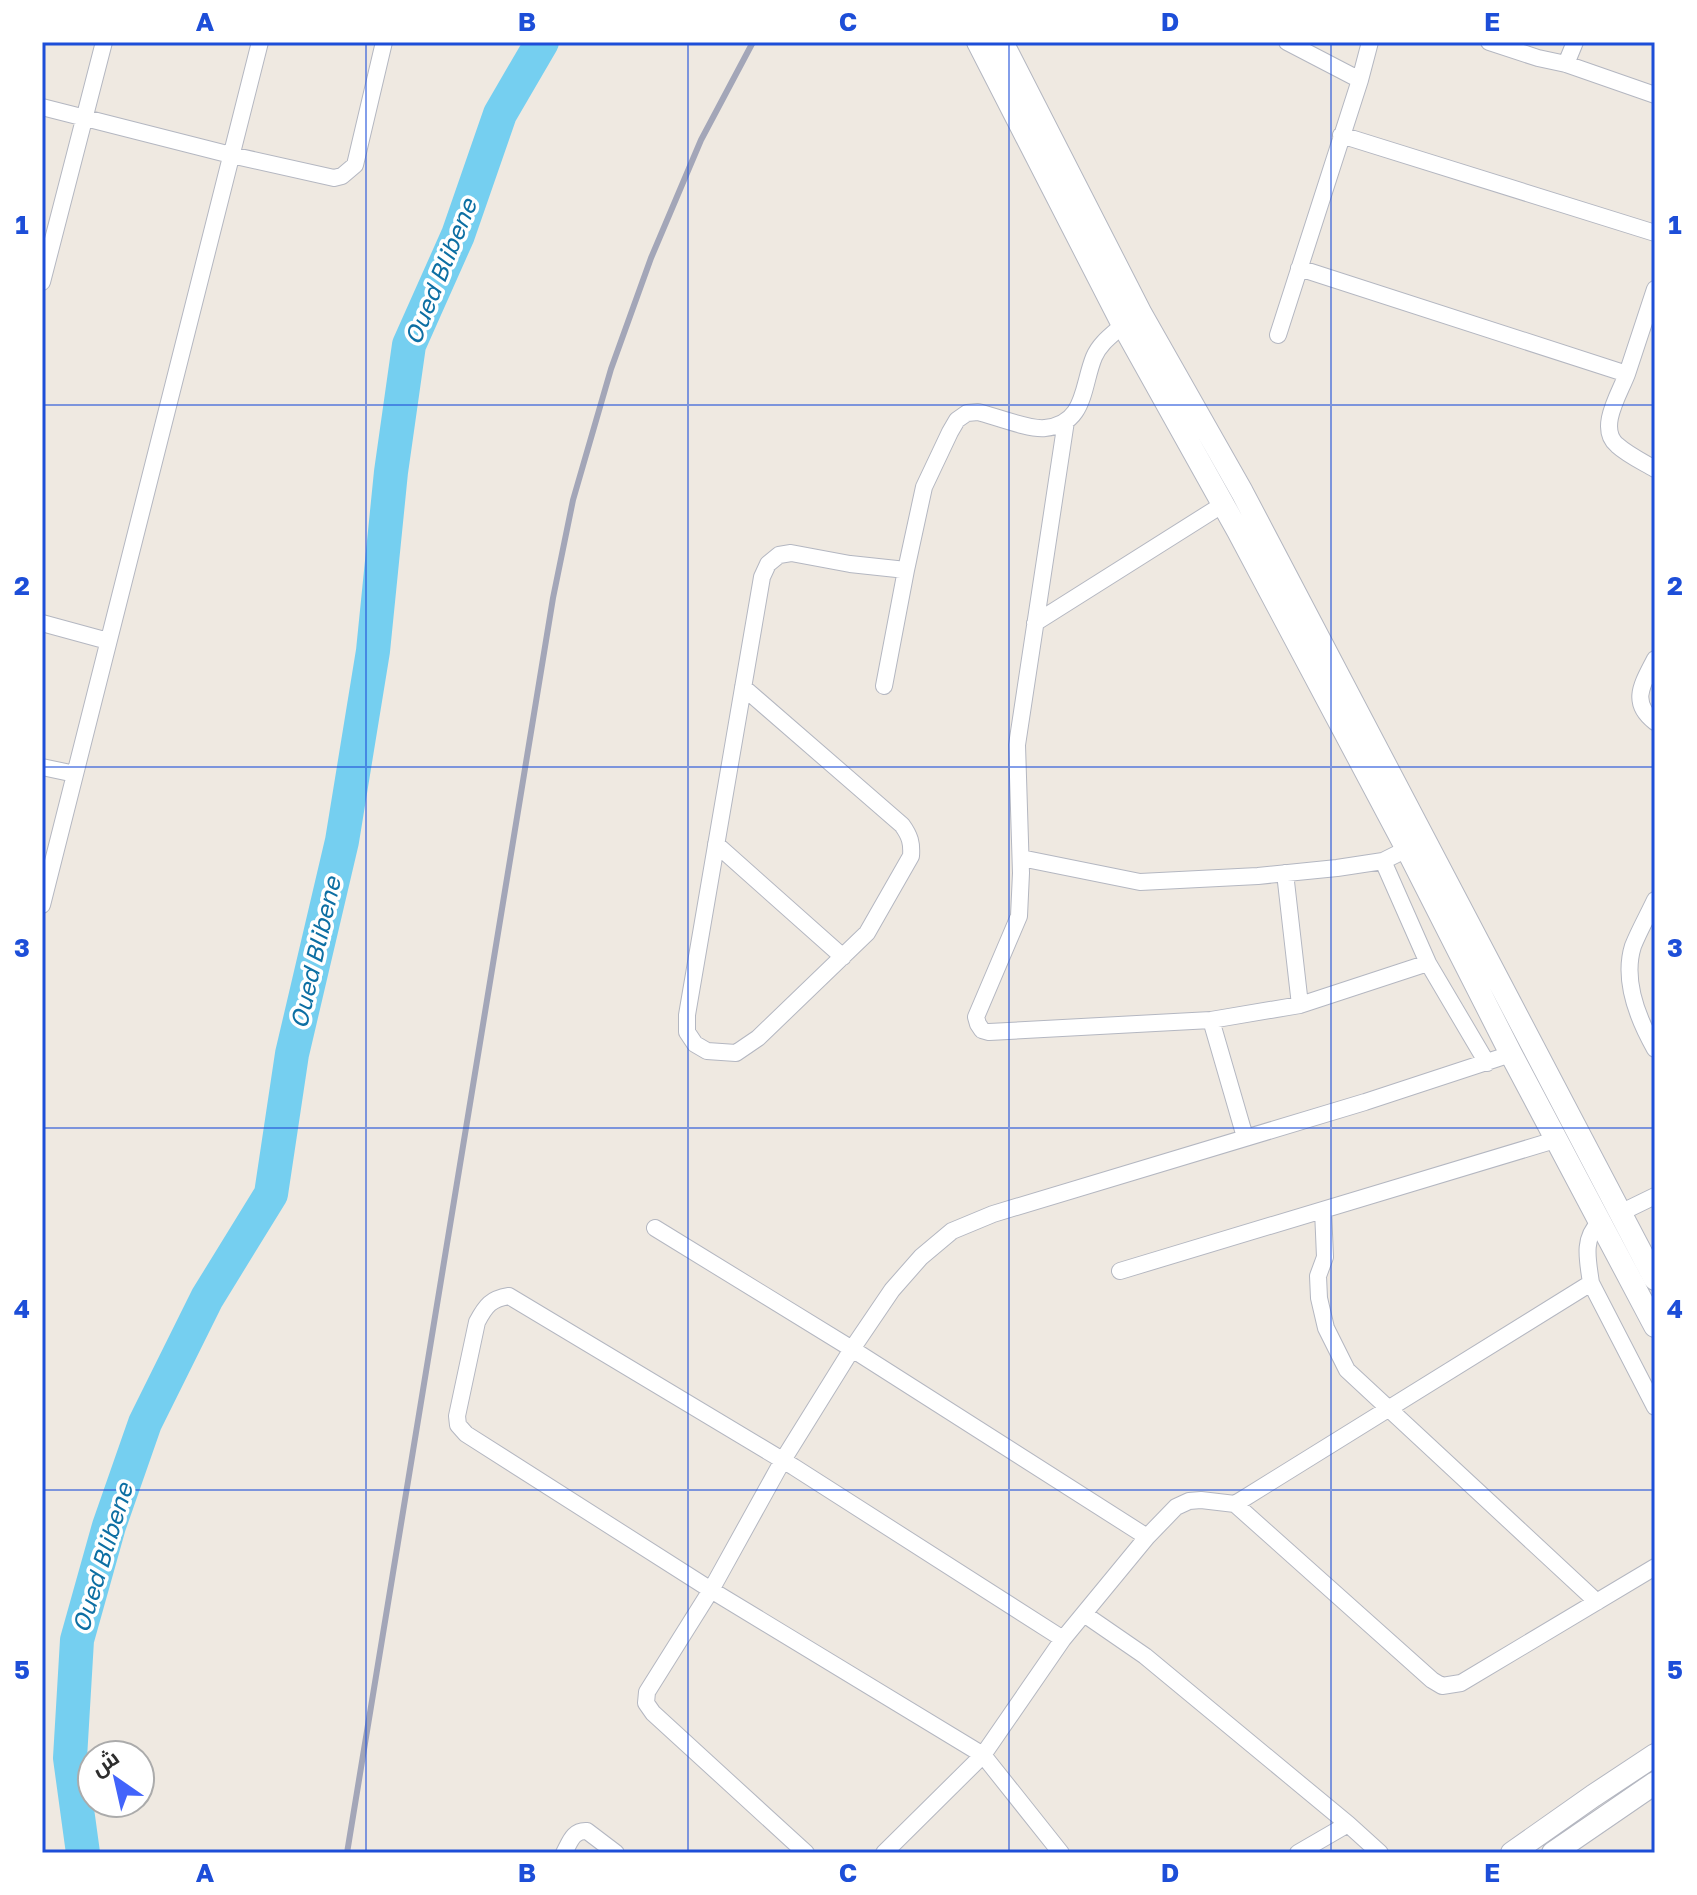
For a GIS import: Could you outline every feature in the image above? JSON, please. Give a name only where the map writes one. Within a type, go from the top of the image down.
[{"type":"main road","points":[[978,42],[1123,325],[1230,499],[1655,1279]]},
{"type":"main road","points":[[1002,42],[1511,1054],[1655,1326]]},
{"type":"main road","points":[[1612,1202],[1621,1214],[1626,1229],[1615,1237],[1600,1225],[1596,1211],[1602,1204],[1612,1202]]},
{"type":"main road","points":[[1512,1853],[1655,1755]]},
{"type":"main road","points":[[1553,1853],[1655,1783]]},
{"type":"street","points":[[42,282],[104,42]]},
{"type":"street","points":[[42,905],[260,42]]},
{"type":"street","points":[[42,107],[326,177],[342,176],[355,165],[384,42]]},
{"type":"street","points":[[1287,42],[1360,80]]},
{"type":"street","points":[[1278,335],[1370,42]]},
{"type":"street","points":[[1489,42],[1535,50],[1655,95]]},
{"type":"street","points":[[1566,64],[1575,42]]},
{"type":"street","points":[[1341,135],[1655,233]]},
{"type":"street","points":[[1299,268],[1627,374]]},
{"type":"street","points":[[1655,289],[1609,419],[1609,432],[1614,444],[1655,469]]},
{"type":"street","points":[[884,686],[924,487],[957,420],[967,413],[978,412],[1043,429],[1066,421],[1082,399],[1094,357],[1103,342],[1123,325]]},
{"type":"street","points":[[1066,421],[1017,745],[1021,858],[1019,916],[976,1017],[982,1030],[1211,1020],[1300,1005],[1428,963]]},
{"type":"street","points":[[1035,623],[1230,499]]},
{"type":"street","points":[[743,687],[902,825],[909,833],[912,844],[911,856],[867,933],[758,1038],[736,1053],[707,1051],[695,1044],[687,1032],[687,1015],[716,844],[743,687],[762,577],[768,564],[779,555],[791,553],[906,570]]},
{"type":"street","points":[[42,623],[108,641]]},
{"type":"street","points":[[1655,659],[1643,681],[1639,698],[1644,713],[1655,722]]},
{"type":"street","points":[[42,767],[75,774]]},
{"type":"street","points":[[716,844],[843,957]]},
{"type":"street","points":[[1021,858],[1140,882],[1337,868],[1383,861],[1407,849]]},
{"type":"street","points":[[1383,861],[1428,963],[1487,1063]]},
{"type":"street","points":[[1285,873],[1300,1005]]},
{"type":"street","points":[[1655,900],[1633,947],[1628,972],[1633,998],[1655,1049]]},
{"type":"street","points":[[1211,1020],[1245,1137]]},
{"type":"street","points":[[806,1853],[653,1713],[646,1703],[647,1692],[711,1590],[783,1460],[852,1349],[892,1290],[921,1257],[952,1231],[993,1214],[1365,1102],[1511,1054]]},
{"type":"street","points":[[1120,1271],[1555,1140]]},
{"type":"street","points":[[1621,1214],[1655,1196]]},
{"type":"street","points":[[1323,1210],[1325,1257],[1318,1276],[1319,1298],[1326,1328],[1347,1370],[1597,1602]]},
{"type":"street","points":[[1600,1225],[1591,1230],[1588,1240],[1591,1283],[1655,1407]]},
{"type":"street","points":[[655,1228],[1147,1537]]},
{"type":"street","points":[[1235,1504],[1591,1283]]},
{"type":"street","points":[[1061,1853],[983,1755],[711,1590],[466,1434],[458,1425],[457,1416],[477,1322],[484,1308],[497,1298],[509,1296],[783,1460],[1063,1639]]},
{"type":"street","points":[[884,1853],[983,1755],[1063,1639],[1147,1537],[1176,1507],[1189,1501],[1235,1504],[1442,1686],[1461,1683],[1655,1567]]},
{"type":"street","points":[[1084,1614],[1145,1656],[1380,1853]]},
{"type":"street","points":[[1298,1853],[1348,1824]]},
{"type":"street","points":[[564,1853],[574,1835],[583,1831],[616,1853]]},
{"type":"waterway","name":"Oued Blibene","points":[[83,1853],[70,1758],[77,1640],[109,1526],[145,1423],[207,1298],[271,1194],[292,1054],[342,841],[373,651],[391,472],[409,345],[458,235],[500,114],[542,42]]},
{"type":"railway","points":[[347,1853],[553,598],[573,500],[611,369],[651,258],[701,140],[753,42]]}]
